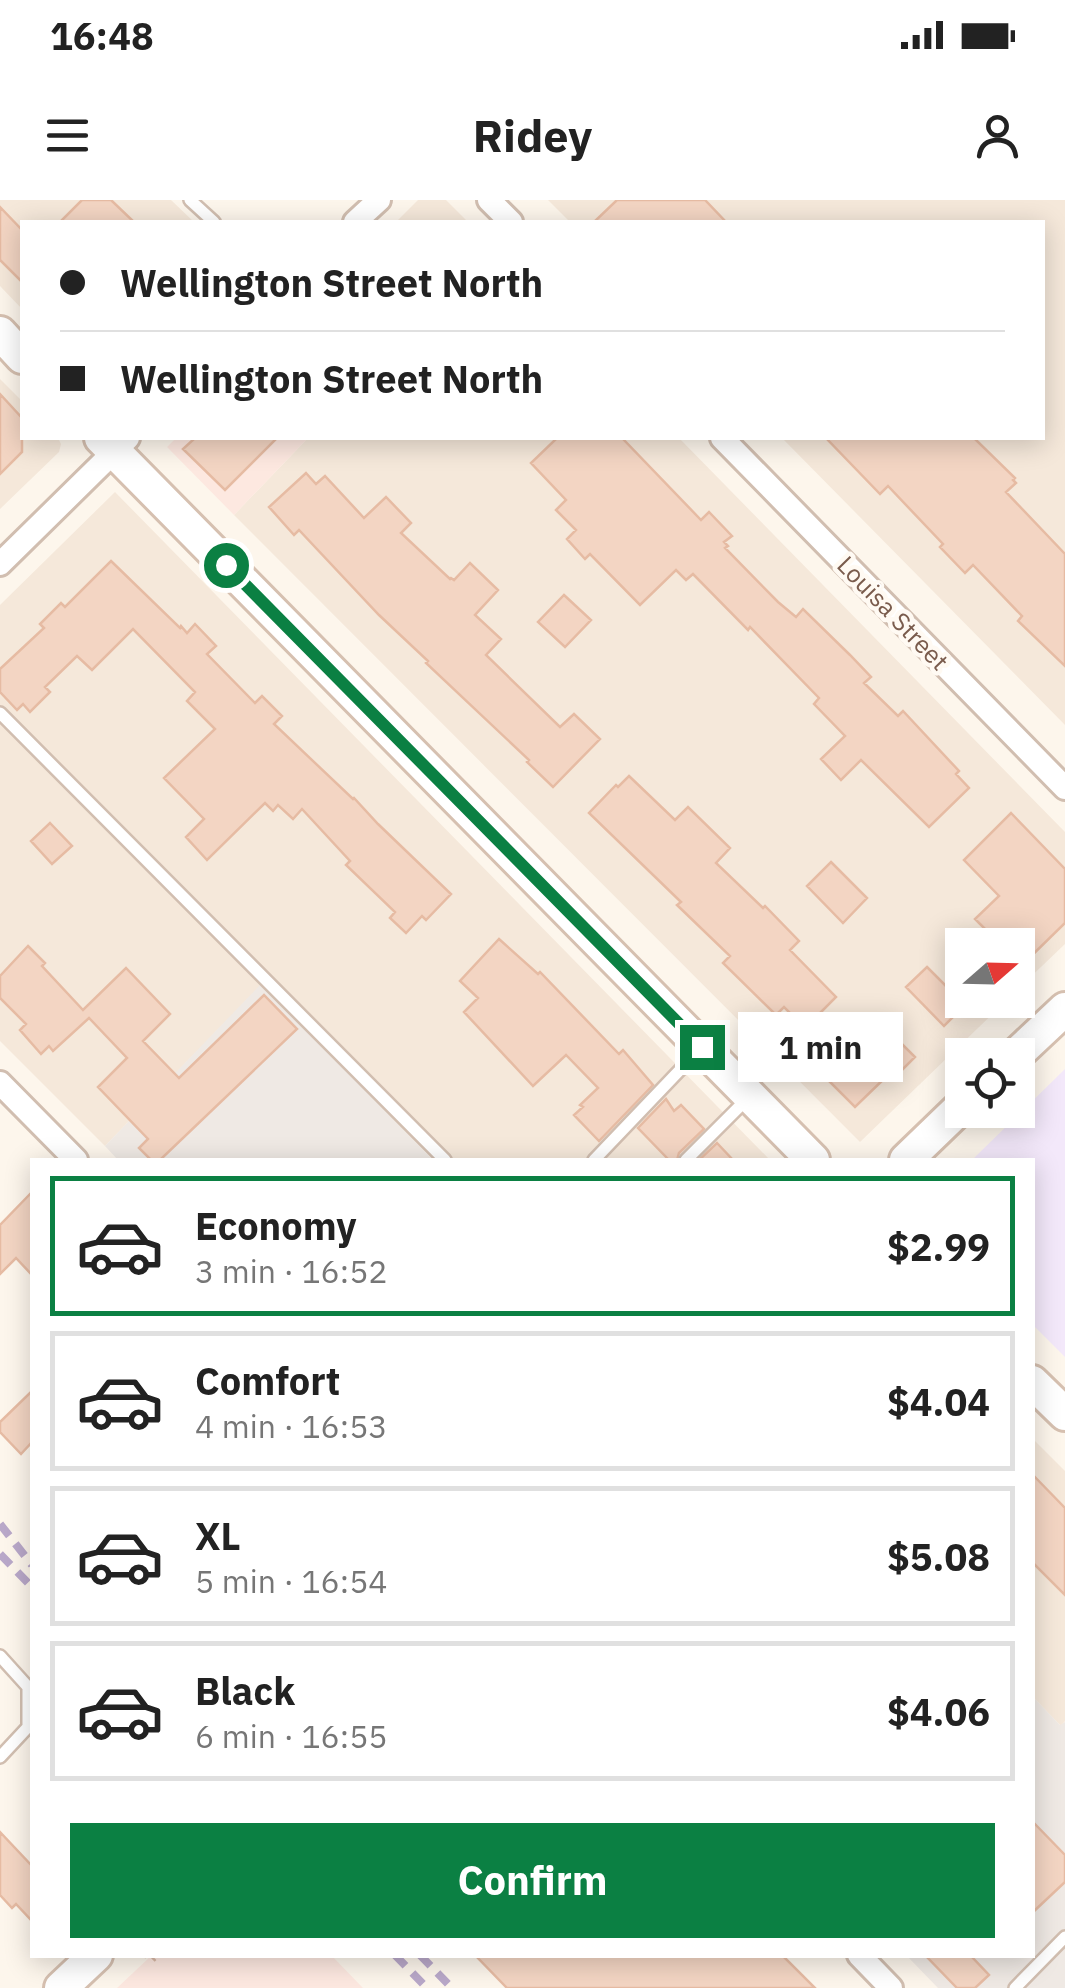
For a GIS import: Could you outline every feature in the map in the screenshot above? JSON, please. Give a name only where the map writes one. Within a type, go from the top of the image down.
[{"type":"street","points":[[357,220],[379,200]]},
{"type":"street","points":[[489,200],[509,220]]},
{"type":"street","points":[[0,333],[20,354]]},
{"type":"street","name":"Louisa Street","points":[[724,440],[1065,788]]},
{"type":"street","points":[[0,564],[114,442],[811,1158]]},
{"type":"street","points":[[1034,1038],[1065,1009]]},
{"type":"street","points":[[0,1083],[74,1158]]},
{"type":"street","points":[[908,1158],[945,1122]]},
{"type":"street","points":[[1035,1385],[1065,1414]]},
{"type":"street","points":[[62,1988],[93,1958]]},
{"type":"street","points":[[861,1958],[891,1988]]},
{"type":"lane","points":[[190,200],[212,220]]},
{"type":"lane","points":[[0,714],[442,1158]]},
{"type":"lane","points":[[596,1158],[702,1047]]},
{"type":"lane","points":[[688,1158],[750,1096]]},
{"type":"lane","points":[[0,1656],[28,1687],[28,1727],[0,1757]]},
{"type":"lane","points":[[1015,1988],[1065,1937]]},
{"type":"shaded area","points":[[0,200],[171,200],[192,220],[20,220],[20,307],[0,286]]},
{"type":"shaded area","points":[[418,200],[446,200],[466,220],[398,220]]},
{"type":"shaded area","points":[[548,200],[1065,200],[1065,725],[784,440],[1045,440],[1045,220],[568,220]]},
{"type":"shaded area","points":[[0,379],[20,399],[20,440],[59,440],[61,444],[59,452],[0,509]]},
{"type":"shaded area","points":[[174,440],[306,440],[234,515],[167,447]]},
{"type":"shaded area","points":[[306,440],[681,440],[1065,832],[1065,944],[1035,973],[1035,928],[945,928],[945,1018],[988,1018],[968,1038],[945,1038],[945,1060],[860,1142],[234,515]]},
{"type":"shaded area","points":[[115,492],[768,1158],[431,1158],[261,985],[105,1146],[0,1041],[0,605]]},
{"type":"shaded area","points":[[261,984],[431,1158],[116,1158],[105,1146]]},
{"type":"shaded area","points":[[1065,1069],[1065,1357],[1035,1327],[1035,1158],[974,1158],[1005,1128],[1035,1128],[1035,1098]]},
{"type":"shaded area","points":[[1035,1441],[1065,1471],[1065,1721],[1061,1726],[1035,1699]]},
{"type":"shaded area","points":[[1035,1699],[1060,1725],[1065,1722],[1065,1988],[938,1988],[909,1958],[1035,1958]]},
{"type":"shaded area","points":[[149,1958],[334,1958],[363,1988],[117,1988]]},
{"type":"building","points":[[82,200],[111,200],[132,220],[62,220]]},
{"type":"building","points":[[617,200],[705,200],[724,220],[596,220]]},
{"type":"building","points":[[0,207],[20,228],[20,280],[0,260]]},
{"type":"building","points":[[0,394],[20,416],[22,452],[0,474]]},
{"type":"building","points":[[193,440],[275,440],[225,490],[183,449]]},
{"type":"building","points":[[555,440],[624,440],[701,520],[709,512],[732,536],[724,542],[728,546],[725,548],[778,602],[796,617],[803,609],[850,655],[871,677],[864,683],[898,716],[903,711],[959,771],[956,774],[969,788],[929,827],[861,760],[841,780],[821,759],[845,736],[814,704],[819,698],[750,627],[748,630],[693,574],[686,580],[676,570],[640,605],[590,554],[585,559],[567,539],[576,530],[556,510],[566,500],[531,463]]},
{"type":"building","points":[[828,440],[976,440],[1015,478],[1016,483],[1006,492],[1065,554],[1065,666],[1018,621],[1022,616],[973,565],[965,573],[888,486],[880,494]]},
{"type":"building","points":[[306,473],[316,484],[325,476],[364,518],[386,497],[411,523],[401,533],[450,579],[454,580],[470,563],[498,590],[475,615],[501,639],[486,655],[560,727],[574,714],[600,739],[553,787],[426,663],[299,530],[294,535],[269,507]]},
{"type":"building","points":[[111,561],[180,628],[187,633],[195,624],[216,646],[207,654],[255,703],[262,696],[282,716],[274,724],[451,894],[426,920],[422,916],[406,933],[390,918],[395,912],[346,865],[350,861],[302,809],[293,819],[278,805],[273,811],[265,803],[207,860],[186,837],[204,819],[164,778],[215,729],[187,701],[195,692],[133,629],[92,670],[77,656],[45,687],[50,692],[30,712],[23,704],[17,710],[0,692],[0,669],[44,628],[40,624],[61,603],[65,607]]},
{"type":"building","points":[[564,595],[591,620],[565,647],[538,622]]},
{"type":"building","points":[[629,776],[675,820],[688,807],[730,848],[716,863],[799,941],[790,950],[836,997],[821,1012],[854,1044],[878,1020],[915,1057],[894,1078],[889,1074],[855,1107],[817,1069],[832,1055],[784,1007],[776,1015],[723,963],[730,956],[677,905],[681,902],[589,813]]},
{"type":"building","points":[[1011,813],[1065,869],[1065,923],[1035,952],[1035,928],[984,928],[975,919],[999,896],[964,860]]},
{"type":"building","points":[[50,823],[72,846],[52,864],[31,841]]},
{"type":"building","points":[[831,862],[867,898],[843,923],[807,886]]},
{"type":"building","points":[[499,939],[540,972],[619,1054],[623,1050],[653,1085],[599,1141],[574,1115],[598,1088],[566,1055],[533,1086],[464,1012],[478,998],[460,981]]},
{"type":"building","points":[[28,946],[83,1010],[126,968],[170,1014],[143,1041],[179,1078],[264,995],[297,1029],[162,1158],[149,1158],[139,1148],[148,1139],[98,1087],[127,1058],[89,1018],[53,1051],[49,1046],[41,1054],[20,1030],[26,1024],[0,998],[0,976]]},
{"type":"building","points":[[927,967],[945,985],[945,1018],[952,1018],[944,1026],[906,987]]},
{"type":"building","points":[[666,1099],[674,1111],[681,1105],[704,1129],[678,1158],[667,1158],[638,1128]]},
{"type":"building","points":[[717,1143],[731,1158],[701,1158]]},
{"type":"building","points":[[30,1194],[30,1273],[16,1258],[0,1274],[0,1225]]},
{"type":"building","points":[[30,1393],[30,1444],[21,1454],[0,1432],[0,1422]]},
{"type":"building","points":[[1035,1477],[1065,1508],[1065,1595],[1035,1565]]},
{"type":"building","points":[[1035,1824],[1065,1855],[1065,1882],[1035,1910]]},
{"type":"building","points":[[0,1832],[30,1864],[30,1919],[0,1895]]},
{"type":"building","points":[[478,1958],[785,1958],[815,1988],[507,1988]]},
{"type":"building","points":[[928,1958],[973,1958],[989,1975],[975,1988],[957,1988]]},
{"type":"railway","points":[[0,1524],[30,1562]]},
{"type":"railway","points":[[0,1554],[30,1585]]},
{"type":"railway","points":[[398,1958],[427,1988]]},
{"type":"railway","points":[[423,1958],[452,1988]]},
{"type":"route","points":[[226,565],[702,1047]]}]
